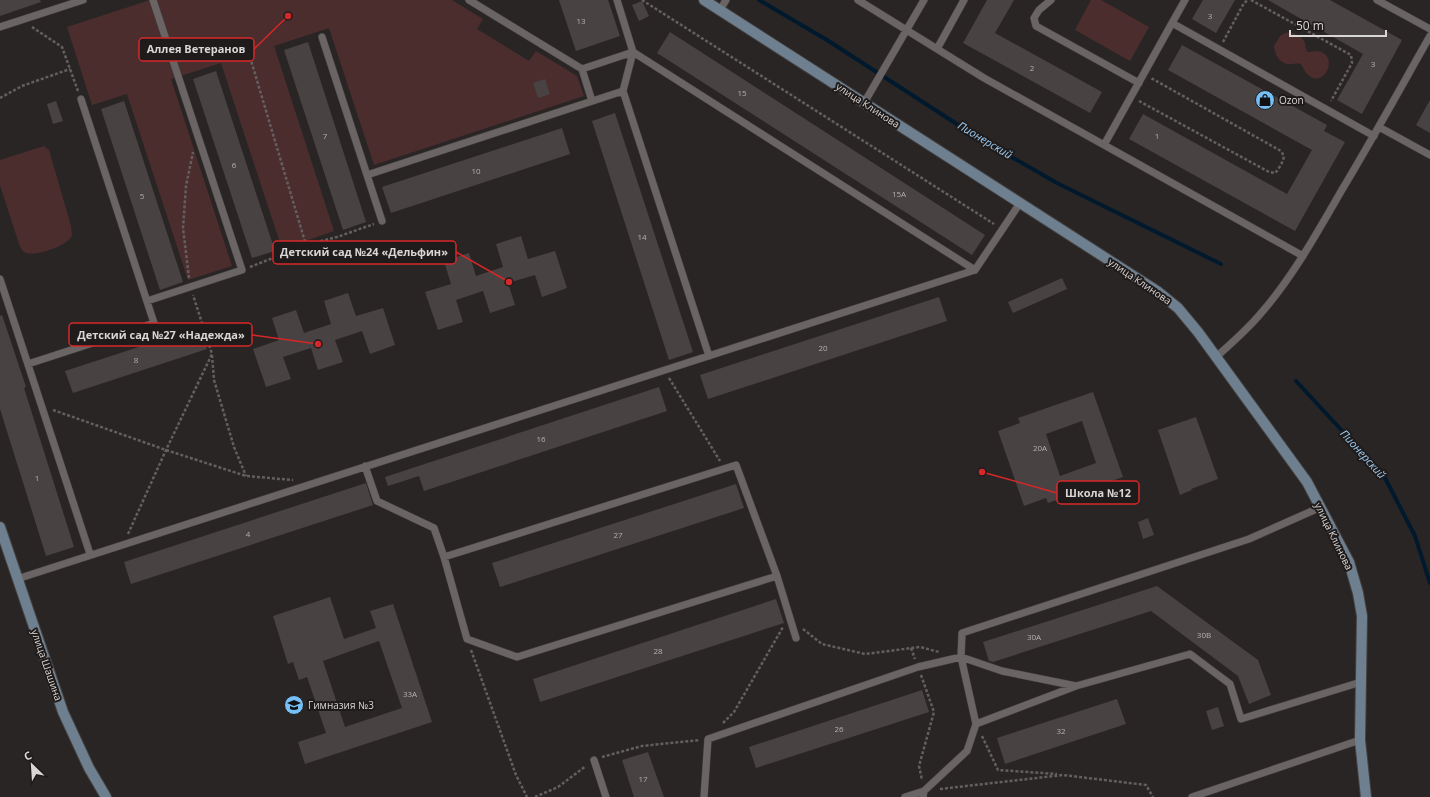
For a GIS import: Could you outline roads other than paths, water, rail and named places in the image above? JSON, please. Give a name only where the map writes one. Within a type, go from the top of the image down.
[{"type":"street","name":"улица Клинова","points":[[704,0],[1157,291],[1178,308],[1198,332],[1307,482],[1349,562],[1358,593],[1362,616],[1360,740],[1366,797]]},
{"type":"street","name":"улица Шашина","points":[[0,527],[63,712],[89,768],[106,797]]},
{"type":"lane","points":[[0,27],[83,0]]},
{"type":"lane","points":[[147,301],[242,270],[153,0]]},
{"type":"lane","points":[[469,0],[582,69],[592,101]]},
{"type":"lane","points":[[617,0],[633,52],[623,91],[710,356]]},
{"type":"lane","points":[[720,10],[726,0]]},
{"type":"lane","points":[[858,0],[984,78],[1302,256]]},
{"type":"lane","points":[[864,103],[924,0]]},
{"type":"lane","points":[[937,49],[964,0]]},
{"type":"lane","points":[[1051,0],[1036,13],[1034,18],[1036,26],[1139,83]]},
{"type":"lane","points":[[1104,145],[1185,0]]},
{"type":"lane","points":[[1377,0],[1430,29]]},
{"type":"lane","points":[[1172,23],[1374,136]]},
{"type":"lane","points":[[1216,357],[1262,312],[1285,283],[1374,136],[1430,36]]},
{"type":"lane","points":[[322,37],[382,221]]},
{"type":"lane","points":[[582,69],[633,52]]},
{"type":"lane","points":[[633,52],[975,270]]},
{"type":"lane","points":[[367,175],[623,91]]},
{"type":"lane","points":[[28,364],[154,323],[81,99]]},
{"type":"lane","points":[[1379,127],[1430,155]]},
{"type":"lane","points":[[17,578],[975,270],[1020,203]]},
{"type":"lane","points":[[0,279],[90,554]]},
{"type":"lane","points":[[444,556],[736,465],[777,576],[796,638]]},
{"type":"lane","points":[[365,466],[377,500],[434,528],[444,556],[467,639],[517,657],[777,576]]},
{"type":"lane","points":[[904,797],[924,794],[967,751],[976,724],[961,657],[962,634],[1249,539],[1321,507]]},
{"type":"lane","points":[[976,724],[1076,686],[1190,654],[1230,684],[1242,719],[1361,682]]},
{"type":"lane","points":[[704,797],[708,739],[918,667],[961,657],[1002,671],[1076,686]]},
{"type":"lane","points":[[1192,797],[1360,740]]},
{"type":"lane","points":[[594,760],[606,797]]},
{"type":"waterway","name":"Пионерский","points":[[759,0],[827,40],[980,139],[1057,183],[1221,264]]},
{"type":"waterway","name":"Пионерский","points":[[1296,381],[1384,476],[1415,536],[1430,583]]},
{"type":"place","name":"Аллея Ветеранов","points":[[288,16]]},
{"type":"place","name":"Ozon","points":[[1265,100]]},
{"type":"place","name":"Детский сад №24 «Дельфин»","points":[[509,282]]},
{"type":"place","name":"Детский сад №27 «Надежда»","points":[[318,344]]},
{"type":"place","name":"Школа №12","points":[[982,472]]},
{"type":"place","name":"Гимназия №3","points":[[294,705]]}]
